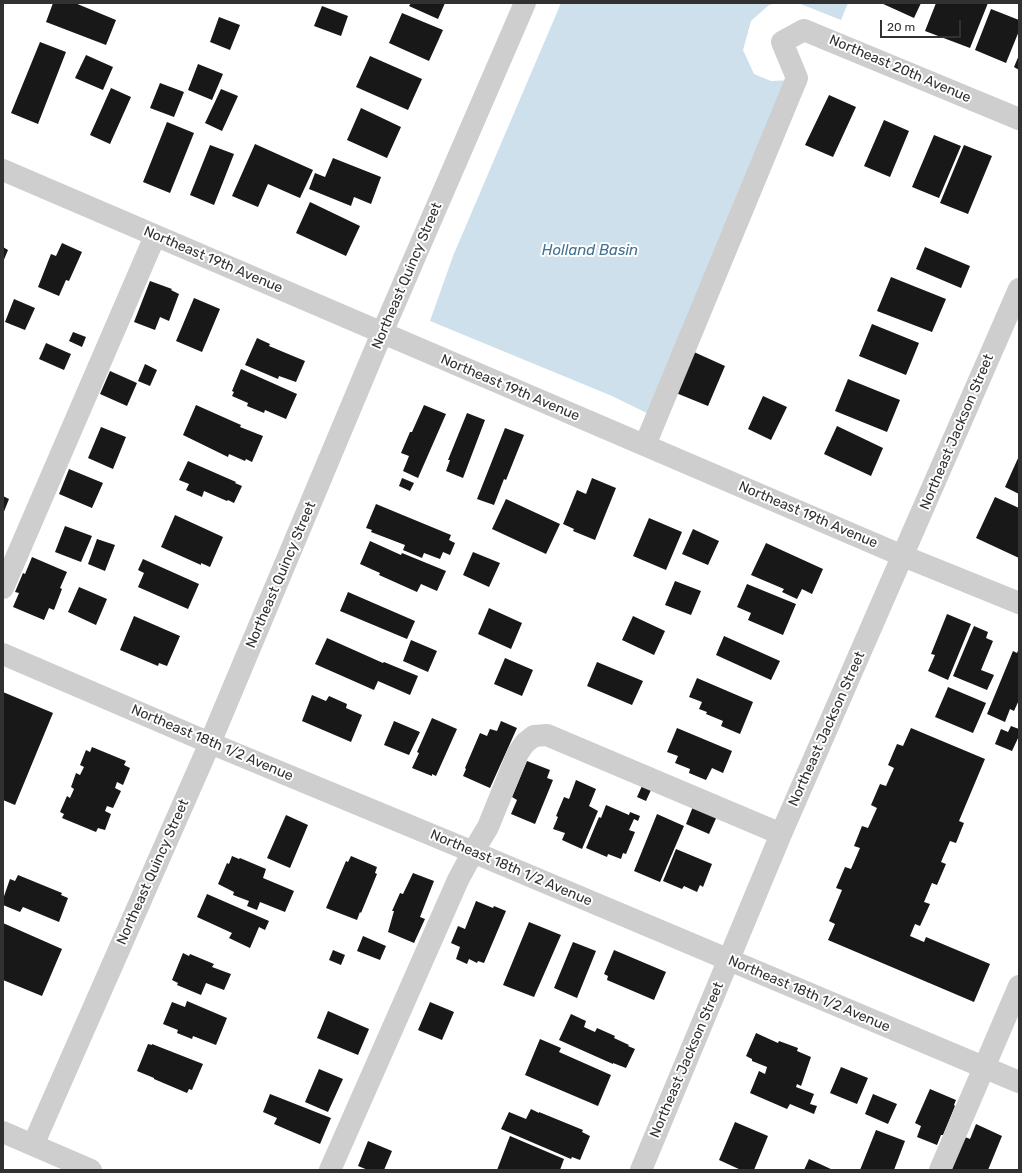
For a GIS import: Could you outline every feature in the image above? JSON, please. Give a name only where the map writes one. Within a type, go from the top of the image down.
[{"type":"street","name":"Northeast Quincy Street","points":[[32,1145],[210,743],[382,333],[525,3]]},
{"type":"street","name":"Northeast 20th Avenue","points":[[645,445],[797,78],[782,42],[804,30],[1019,119]]},
{"type":"street","name":"Northeast 19th Avenue","points":[[3,170],[903,556],[1019,603]]},
{"type":"street","points":[[3,588],[155,236]]},
{"type":"street","name":"Northeast Jackson Street","points":[[640,1170],[781,834],[1019,290]]},
{"type":"street","name":"Northeast 18th 1/2 Avenue","points":[[3,654],[210,743],[1019,1082]]},
{"type":"street","points":[[330,1170],[458,880],[488,828],[518,753],[525,743],[534,736],[547,735],[781,834]]},
{"type":"street","points":[[940,1170],[1019,986]]},
{"type":"street","points":[[3,1132],[91,1170]]},
{"type":"water","name":"Holland Basin","points":[[561,3],[777,3],[769,5],[751,21],[743,50],[754,74],[771,81],[793,80],[657,418],[612,396],[430,321],[453,256]]},
{"type":"water","points":[[798,3],[848,3],[841,20]]},
{"type":"building","points":[[53,3],[75,3],[116,20],[106,45],[46,22]]},
{"type":"building","points":[[411,3],[445,3],[438,19],[409,6]]},
{"type":"building","points":[[881,3],[921,3],[914,18]]},
{"type":"building","points":[[936,3],[988,3],[970,48],[925,31]]},
{"type":"building","points":[[322,6],[348,16],[341,36],[314,26]]},
{"type":"building","points":[[991,9],[1019,20],[1019,31],[1006,63],[975,50]]},
{"type":"building","points":[[402,13],[443,30],[429,61],[389,43]]},
{"type":"building","points":[[219,17],[240,25],[230,50],[210,42]]},
{"type":"building","points":[[40,42],[66,52],[38,124],[11,113]]},
{"type":"building","points":[[86,55],[113,67],[103,90],[75,78]]},
{"type":"building","points":[[1019,55],[1019,70],[1014,67]]},
{"type":"building","points":[[370,56],[422,79],[408,110],[356,87]]},
{"type":"building","points":[[198,64],[223,74],[212,100],[188,90]]},
{"type":"building","points":[[160,83],[184,92],[174,117],[150,108]]},
{"type":"building","points":[[111,88],[131,97],[110,144],[90,135]]},
{"type":"building","points":[[221,89],[238,96],[222,131],[205,123]]},
{"type":"building","points":[[829,95],[856,107],[833,157],[805,145]]},
{"type":"building","points":[[361,108],[401,127],[387,158],[347,140]]},
{"type":"building","points":[[884,120],[909,131],[890,177],[864,166]]},
{"type":"building","points":[[167,122],[194,133],[170,193],[143,182]]},
{"type":"building","points":[[934,135],[961,146],[939,198],[912,187]]},
{"type":"building","points":[[255,144],[313,170],[300,198],[268,184],[258,207],[232,196]]},
{"type":"building","points":[[210,145],[234,154],[214,205],[190,195]]},
{"type":"building","points":[[964,145],[992,156],[968,214],[940,203]]},
{"type":"building","points":[[333,158],[381,177],[371,204],[354,197],[351,206],[309,189],[315,173],[325,177]]},
{"type":"building","points":[[310,202],[360,226],[346,256],[296,233]]},
{"type":"building","points":[[62,243],[82,252],[69,281],[66,280],[59,296],[38,287],[51,254],[56,256]]},
{"type":"building","points":[[3,247],[8,250],[3,262]]},
{"type":"building","points":[[925,247],[970,266],[961,288],[916,269]]},
{"type":"building","points":[[891,277],[946,299],[932,332],[877,311]]},
{"type":"building","points":[[150,281],[172,289],[171,290],[179,294],[169,321],[160,317],[155,330],[134,322]]},
{"type":"building","points":[[194,298],[220,309],[202,352],[176,341]]},
{"type":"building","points":[[14,299],[35,308],[25,330],[5,322]]},
{"type":"building","points":[[872,324],[919,343],[906,375],[859,356]]},
{"type":"building","points":[[73,332],[86,337],[82,347],[69,341]]},
{"type":"building","points":[[257,338],[270,344],[269,346],[305,361],[296,382],[279,376],[278,379],[245,365]]},
{"type":"building","points":[[46,343],[71,354],[64,370],[39,359]]},
{"type":"building","points":[[694,352],[725,366],[708,406],[676,393]]},
{"type":"building","points":[[145,364],[157,370],[150,386],[138,381]]},
{"type":"building","points":[[241,369],[297,394],[286,419],[265,410],[264,413],[247,406],[248,403],[232,396],[234,392],[232,391]]},
{"type":"building","points":[[110,371],[137,383],[127,406],[100,394]]},
{"type":"building","points":[[848,379],[900,400],[887,432],[835,411]]},
{"type":"building","points":[[763,396],[787,407],[771,440],[748,429]]},
{"type":"building","points":[[196,405],[241,425],[240,427],[263,436],[252,462],[246,459],[245,461],[229,454],[228,457],[183,435]]},
{"type":"building","points":[[424,405],[446,414],[418,478],[403,471],[409,456],[401,453]]},
{"type":"building","points":[[467,413],[485,420],[463,478],[446,471],[450,460],[448,460]]},
{"type":"building","points":[[837,426],[883,448],[871,476],[824,454]]},
{"type":"building","points":[[101,427],[126,437],[113,469],[88,458]]},
{"type":"building","points":[[505,428],[524,435],[494,505],[477,499]]},
{"type":"building","points":[[1019,456],[1019,494],[1005,487]]},
{"type":"building","points":[[188,461],[242,486],[234,503],[204,491],[202,497],[186,490],[189,484],[179,480]]},
{"type":"building","points":[[69,469],[103,483],[92,508],[59,494]]},
{"type":"building","points":[[402,478],[414,483],[410,491],[399,486]]},
{"type":"building","points":[[592,478],[616,488],[595,540],[573,531],[574,529],[563,524],[577,490],[586,494]]},
{"type":"building","points":[[3,496],[9,499],[3,514]]},
{"type":"building","points":[[995,497],[1019,508],[1019,558],[976,538]]},
{"type":"building","points":[[506,499],[560,524],[546,554],[492,529]]},
{"type":"building","points":[[376,504],[451,535],[449,540],[455,543],[450,555],[443,552],[440,559],[424,553],[422,558],[403,550],[405,545],[371,532],[372,530],[366,528]]},
{"type":"building","points":[[175,515],[223,537],[210,567],[201,563],[201,565],[161,547]]},
{"type":"building","points":[[649,518],[682,532],[666,570],[633,556]]},
{"type":"building","points":[[65,526],[92,536],[81,562],[55,552]]},
{"type":"building","points":[[693,529],[719,541],[708,565],[682,554]]},
{"type":"building","points":[[97,539],[115,545],[105,571],[88,564]]},
{"type":"building","points":[[370,541],[401,555],[402,553],[446,571],[437,591],[421,584],[417,592],[379,575],[380,573],[360,564]]},
{"type":"building","points":[[766,543],[823,569],[812,594],[802,589],[797,599],[782,592],[784,589],[751,575]]},
{"type":"building","points":[[473,552],[500,563],[489,587],[463,575]]},
{"type":"building","points":[[32,557],[67,572],[60,588],[62,589],[54,610],[49,608],[44,620],[13,607],[19,593],[15,592]]},
{"type":"building","points":[[143,559],[199,584],[188,609],[138,587],[144,573],[138,570]]},
{"type":"building","points":[[675,581],[701,591],[691,615],[665,605]]},
{"type":"building","points":[[747,584],[796,604],[783,635],[748,620],[751,613],[737,607]]},
{"type":"building","points":[[79,587],[107,599],[96,625],[68,612]]},
{"type":"building","points":[[348,592],[415,621],[407,639],[340,611]]},
{"type":"building","points":[[489,608],[522,623],[511,649],[478,634]]},
{"type":"building","points":[[947,614],[971,624],[948,680],[928,671],[935,655],[931,654]]},
{"type":"building","points":[[134,616],[180,636],[167,666],[159,663],[158,666],[120,650]]},
{"type":"building","points":[[633,616],[665,631],[654,655],[622,640]]},
{"type":"building","points":[[974,626],[988,632],[986,638],[993,641],[981,670],[994,675],[987,690],[953,676]]},
{"type":"building","points":[[724,636],[780,661],[771,680],[716,655]]},
{"type":"building","points":[[327,638],[383,663],[384,662],[418,676],[410,695],[378,681],[374,690],[315,664]]},
{"type":"building","points":[[411,640],[437,651],[428,672],[403,661]]},
{"type":"building","points":[[1019,648],[1019,700],[1014,711],[1010,709],[1005,722],[987,714],[1013,651],[1017,653]]},
{"type":"building","points":[[505,658],[533,670],[522,696],[494,684]]},
{"type":"building","points":[[597,662],[643,681],[632,705],[587,686]]},
{"type":"building","points":[[697,678],[753,702],[740,734],[721,726],[723,721],[706,714],[707,712],[699,709],[702,702],[689,697]]},
{"type":"building","points":[[948,687],[986,703],[973,733],[935,717]]},
{"type":"building","points":[[3,692],[53,713],[15,805],[3,800]]},
{"type":"building","points":[[312,695],[326,701],[329,696],[347,704],[346,708],[362,715],[351,742],[302,721]]},
{"type":"building","points":[[432,718],[457,729],[436,776],[432,774],[432,776],[412,768],[419,753],[417,752]]},
{"type":"building","points":[[394,721],[420,732],[409,755],[384,745]]},
{"type":"building","points":[[501,721],[517,728],[490,788],[463,776],[480,733],[487,736],[490,729],[497,731]]},
{"type":"building","points":[[1011,726],[1019,729],[1019,736],[1012,751],[995,744],[1001,729],[1008,732]]},
{"type":"building","points":[[677,728],[732,751],[723,773],[712,768],[706,780],[689,773],[690,769],[675,763],[678,756],[667,752]]},
{"type":"building","points":[[911,728],[985,759],[959,821],[964,823],[956,843],[950,841],[941,862],[946,864],[937,885],[932,883],[924,902],[930,904],[920,926],[915,924],[910,936],[924,942],[926,937],[990,964],[974,1002],[828,940],[835,924],[829,921],[842,890],[836,888],[845,867],[851,869],[860,848],[854,846],[862,826],[868,828],[877,808],[871,805],[880,784],[886,786],[894,768],[888,765],[897,744],[903,746]]},
{"type":"building","points":[[92,747],[126,761],[124,765],[130,768],[123,785],[117,782],[115,788],[121,791],[113,808],[107,806],[105,811],[111,814],[105,830],[98,828],[96,832],[62,818],[64,814],[60,812],[67,796],[70,798],[74,789],[71,787],[76,773],[80,775],[84,767],[80,765],[86,750],[90,752]]},
{"type":"building","points":[[527,761],[550,770],[547,778],[553,780],[535,824],[511,814],[517,800],[512,797]]},
{"type":"building","points":[[576,780],[596,789],[589,806],[598,811],[582,849],[562,840],[565,833],[553,829],[558,817],[556,816],[564,797],[569,799]]},
{"type":"building","points":[[642,786],[651,790],[646,801],[637,797]]},
{"type":"building","points":[[694,804],[718,814],[709,834],[686,824]]},
{"type":"building","points":[[606,805],[629,815],[630,812],[640,816],[638,821],[634,819],[629,830],[635,832],[626,854],[623,853],[621,859],[608,854],[607,857],[586,848],[599,817],[601,818]]},
{"type":"building","points":[[657,814],[684,826],[660,882],[634,871]]},
{"type":"building","points":[[286,815],[308,825],[290,868],[267,858]]},
{"type":"building","points":[[676,849],[712,864],[703,887],[700,885],[697,892],[684,886],[682,889],[663,881]]},
{"type":"building","points":[[232,856],[266,869],[263,878],[294,891],[285,912],[260,902],[257,910],[247,906],[249,901],[233,895],[234,892],[218,884],[227,863],[229,864]]},
{"type":"building","points":[[351,856],[377,867],[375,873],[377,874],[357,920],[326,908],[346,861],[348,862]]},
{"type":"building","points":[[413,873],[434,881],[420,917],[425,919],[414,943],[388,932],[394,911],[392,911],[400,893],[403,894]]},
{"type":"building","points":[[18,875],[62,893],[61,895],[68,898],[59,922],[23,907],[20,912],[3,905],[3,899],[10,879],[15,881]]},
{"type":"building","points":[[207,894],[269,921],[265,930],[259,927],[250,948],[229,938],[232,933],[197,917]]},
{"type":"building","points":[[476,901],[493,908],[494,906],[506,911],[484,963],[478,961],[477,963],[469,959],[467,964],[456,959],[460,947],[451,943],[458,926],[465,929]]},
{"type":"building","points":[[529,922],[561,935],[534,997],[503,985]]},
{"type":"building","points":[[3,923],[62,949],[42,996],[3,980]]},
{"type":"building","points":[[363,936],[386,946],[380,960],[357,951]]},
{"type":"building","points":[[573,942],[596,951],[577,998],[554,988]]},
{"type":"building","points":[[333,950],[345,955],[341,965],[329,960]]},
{"type":"building","points":[[614,950],[666,972],[654,1000],[607,980],[608,976],[604,974]]},
{"type":"building","points":[[183,953],[189,956],[190,954],[214,964],[212,967],[231,974],[224,990],[206,983],[201,995],[177,985],[178,983],[172,980]]},
{"type":"building","points":[[187,1001],[227,1018],[216,1045],[193,1036],[192,1039],[177,1033],[178,1030],[163,1024],[172,1002],[185,1007]]},
{"type":"building","points":[[430,1002],[454,1012],[442,1040],[418,1030]]},
{"type":"building","points":[[328,1011],[369,1029],[358,1055],[317,1038]]},
{"type":"building","points":[[571,1014],[586,1021],[584,1027],[595,1032],[597,1028],[615,1036],[614,1038],[635,1049],[626,1068],[613,1064],[559,1040]]},
{"type":"building","points":[[756,1033],[778,1043],[779,1041],[798,1048],[797,1051],[811,1057],[801,1086],[797,1084],[796,1087],[814,1094],[810,1104],[817,1106],[814,1114],[790,1104],[787,1109],[750,1093],[759,1071],[765,1074],[767,1067],[752,1061],[752,1059],[746,1056]]},
{"type":"building","points":[[540,1039],[561,1048],[559,1052],[611,1075],[598,1106],[525,1075]]},
{"type":"building","points":[[148,1044],[152,1044],[203,1064],[192,1090],[189,1089],[187,1093],[137,1071]]},
{"type":"building","points":[[841,1067],[868,1078],[857,1104],[830,1093]]},
{"type":"building","points":[[319,1069],[343,1079],[328,1112],[305,1102]]},
{"type":"building","points":[[930,1089],[956,1100],[943,1135],[941,1135],[937,1145],[917,1137],[921,1126],[915,1123]]},
{"type":"building","points":[[270,1094],[331,1118],[320,1144],[274,1124],[277,1118],[263,1112]]},
{"type":"building","points":[[873,1094],[897,1104],[888,1124],[865,1114]]},
{"type":"building","points":[[531,1109],[583,1130],[582,1132],[590,1136],[580,1160],[572,1157],[571,1159],[501,1129],[509,1112],[526,1119]]},
{"type":"building","points":[[735,1122],[768,1136],[754,1170],[741,1170],[719,1160]]},
{"type":"building","points":[[976,1124],[1002,1136],[988,1170],[951,1170],[965,1137],[970,1139]]},
{"type":"building","points":[[876,1130],[905,1141],[894,1170],[860,1170]]},
{"type":"building","points":[[510,1136],[564,1159],[560,1170],[497,1170]]},
{"type":"building","points":[[368,1141],[392,1151],[384,1170],[368,1170],[358,1166]]},
{"type":"building","points":[[809,1159],[833,1170],[804,1170]]}]
